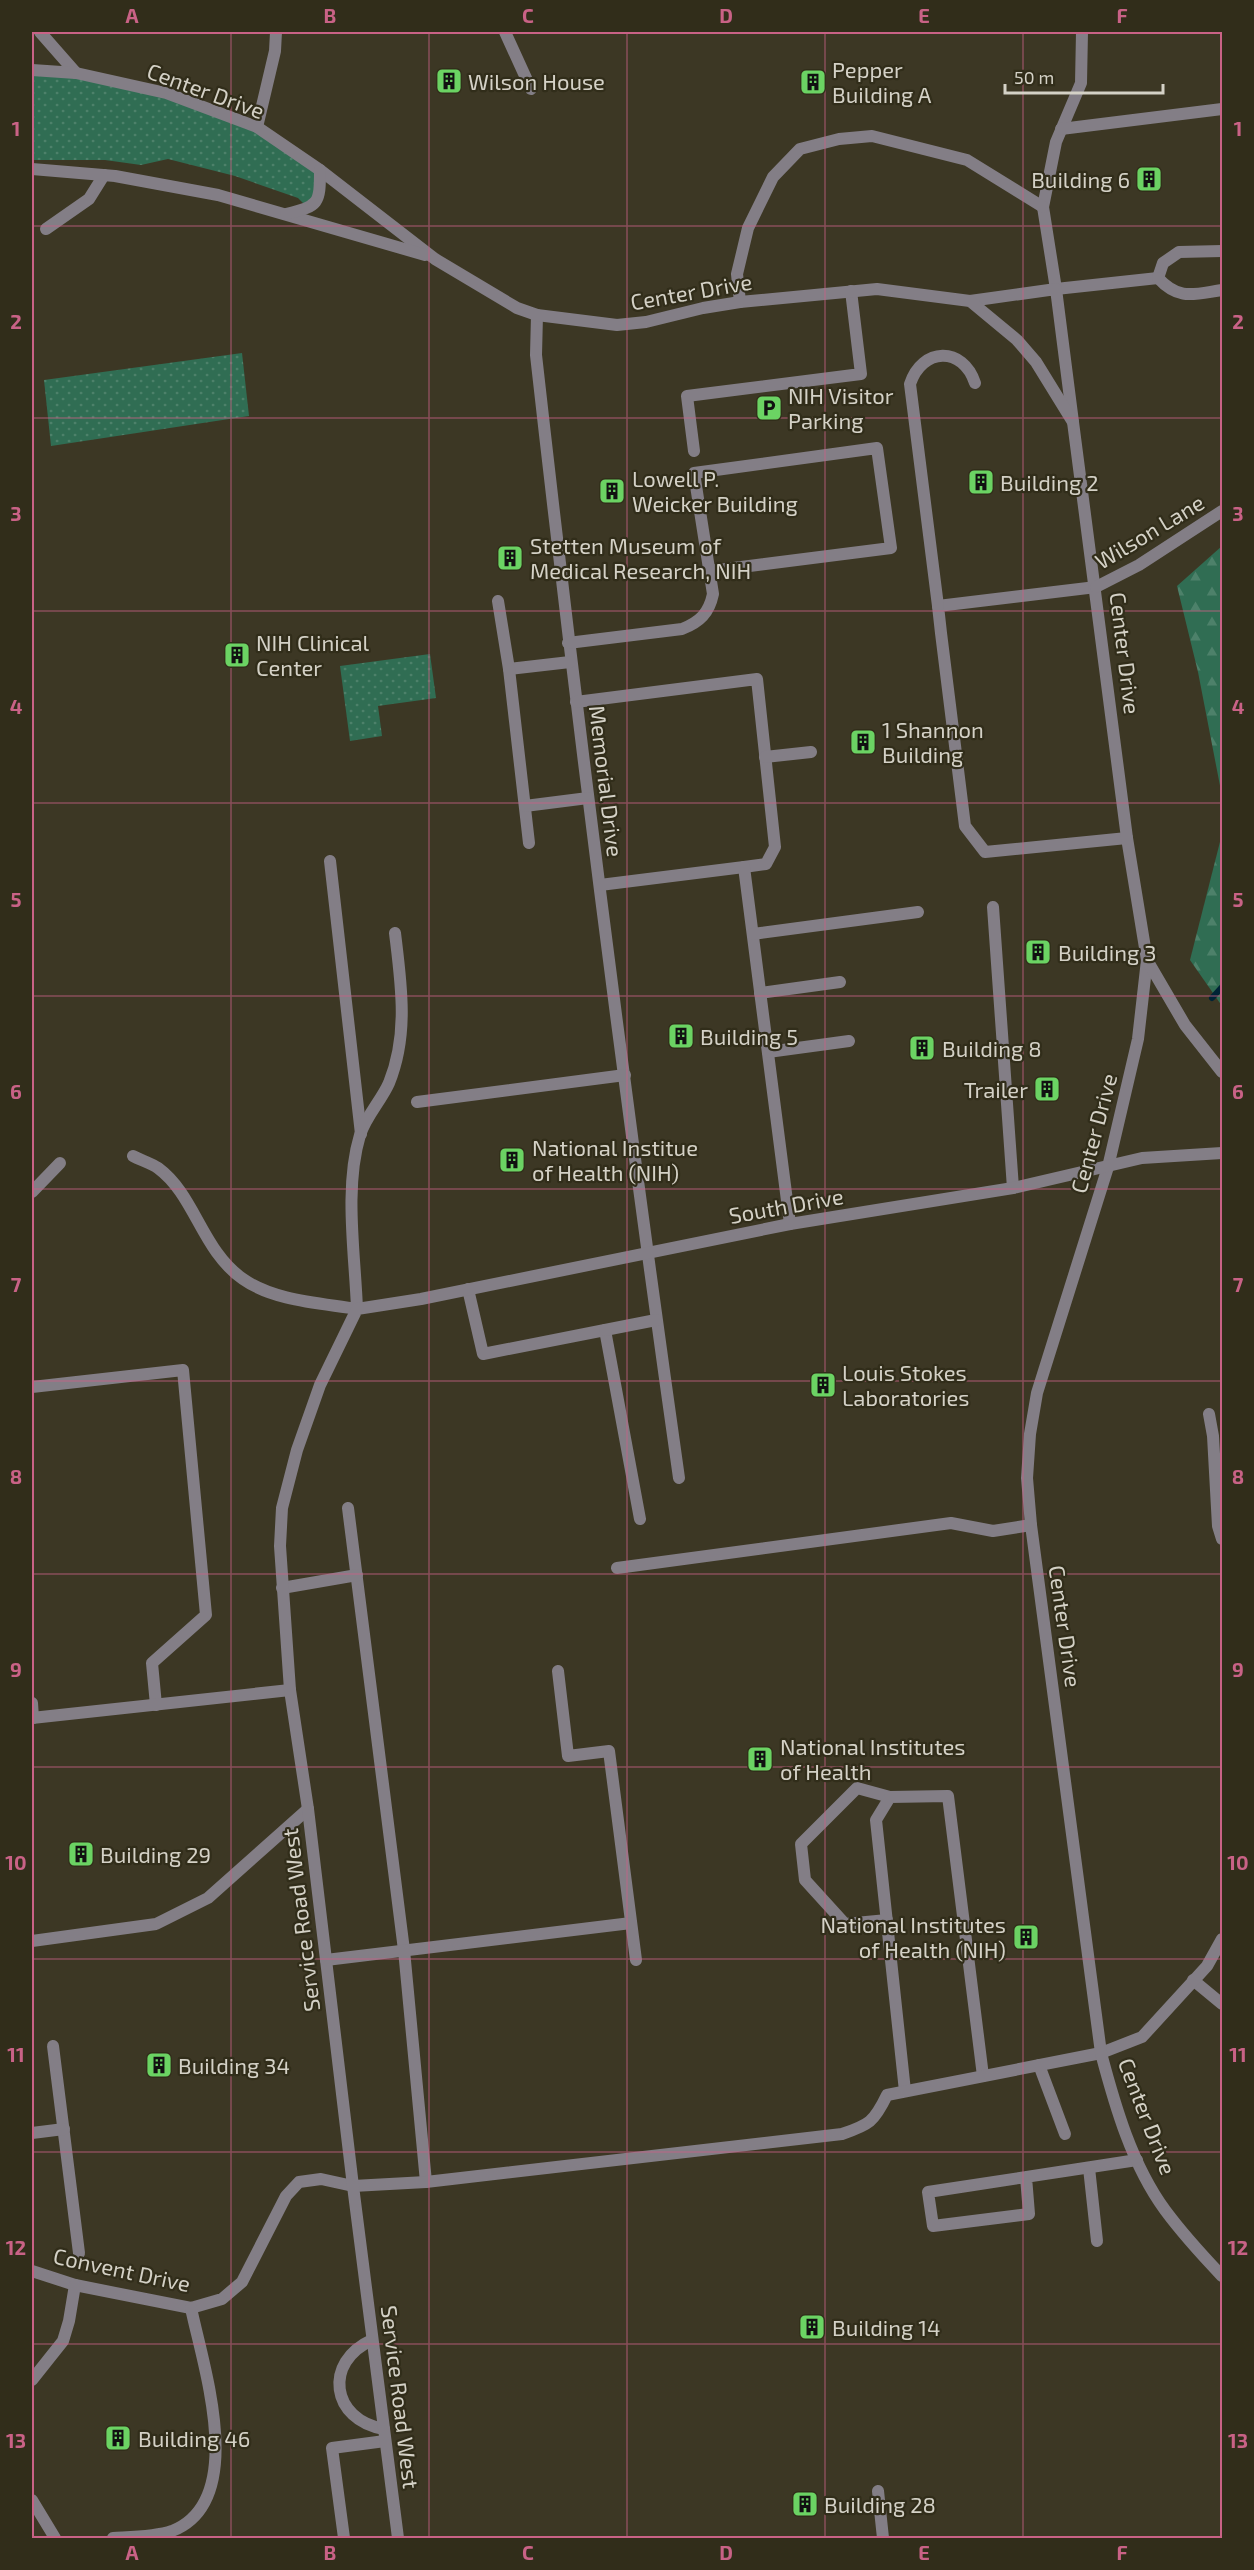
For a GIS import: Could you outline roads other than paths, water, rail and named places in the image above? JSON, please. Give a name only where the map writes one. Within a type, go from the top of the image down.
[{"type":"street","points":[[40,32],[76,74]]},
{"type":"street","points":[[257,128],[275,51],[276,32]]},
{"type":"street","points":[[505,32],[531,89]]},
{"type":"street","points":[[1082,32],[1081,83],[1056,142],[1043,207],[1056,290],[1158,278]]},
{"type":"street","name":"Center Drive","points":[[32,70],[76,74],[166,93],[257,128],[320,170],[435,259],[517,308],[537,315],[617,325],[646,322],[703,308],[740,302],[850,291],[877,289],[969,302],[1056,290],[1127,838],[1147,960],[1138,1039],[1108,1167],[1037,1393],[1030,1434],[1027,1478],[1031,1525],[1101,2053],[1112,2094],[1137,2160],[1164,2208],[1222,2276]]},
{"type":"street","points":[[1061,129],[1222,109]]},
{"type":"street","points":[[740,302],[737,274],[747,228],[773,177],[800,149],[839,139],[872,136],[967,160],[1043,207]]},
{"type":"street","name":"Center Drive","points":[[32,169],[104,175],[218,195],[435,259]]},
{"type":"street","points":[[285,214],[309,209],[316,203],[320,196],[320,170]]},
{"type":"street","points":[[46,229],[89,199],[104,175]]},
{"type":"street","points":[[1158,278],[1163,263],[1179,252],[1222,250]]},
{"type":"street","points":[[1158,278],[1170,291],[1185,295],[1222,290]]},
{"type":"street","points":[[694,451],[687,396],[861,374],[850,291]]},
{"type":"street","name":"Center Drive","points":[[969,302],[1017,340],[1036,362],[1073,422]]},
{"type":"street","name":"Memorial Drive","points":[[537,315],[536,355],[570,662],[656,1320],[679,1478]]},
{"type":"street","points":[[975,383],[966,365],[948,356],[937,356],[919,366],[910,384],[965,826],[985,852],[1127,838]]},
{"type":"street","points":[[568,643],[682,629],[694,625],[703,617],[710,606],[713,594],[694,472],[877,448],[891,548],[710,571]]},
{"type":"street","name":"Wilson Lane","points":[[938,606],[1096,586],[1139,565],[1222,511]]},
{"type":"street","points":[[498,601],[509,669],[529,843]]},
{"type":"street","points":[[509,669],[570,662]]},
{"type":"street","points":[[576,702],[757,679],[775,847],[766,864],[600,885]]},
{"type":"street","points":[[765,757],[811,752]]},
{"type":"street","points":[[525,806],[588,798]]},
{"type":"street","points":[[133,1156],[157,1167],[176,1186],[221,1261],[244,1280],[276,1294],[357,1309],[352,1181],[361,1134],[330,861]]},
{"type":"street","points":[[744,867],[790,1224]]},
{"type":"street","points":[[993,907],[1013,1188]]},
{"type":"street","points":[[753,934],[918,912]]},
{"type":"street","points":[[361,1134],[389,1082],[402,1033],[404,999],[395,933]]},
{"type":"street","name":"Center Drive","points":[[1147,960],[1185,1025],[1222,1071]]},
{"type":"street","points":[[760,993],[840,982]]},
{"type":"street","points":[[768,1052],[849,1041]]},
{"type":"street","points":[[417,1102],[625,1075]]},
{"type":"street","name":"South Drive","points":[[357,1309],[468,1290],[790,1224],[1013,1188],[1142,1158],[1222,1153]]},
{"type":"street","points":[[32,1192],[60,1163]]},
{"type":"street","points":[[468,1290],[483,1354],[656,1320]]},
{"type":"street","name":"Service Road West","points":[[357,1309],[320,1385],[297,1450],[282,1508],[282,1588],[290,1690],[308,1809],[352,2186],[398,2538]]},
{"type":"street","points":[[605,1329],[640,1520]]},
{"type":"street","points":[[32,1388],[183,1370],[206,1615],[152,1664],[156,1705]]},
{"type":"street","points":[[1209,1414],[1218,1435],[1218,1526],[1222,1539]]},
{"type":"street","points":[[348,1508],[404,1950],[426,2182]]},
{"type":"street","points":[[617,1569],[951,1523],[993,1531],[1031,1525]]},
{"type":"street","points":[[282,1588],[357,1575]]},
{"type":"street","points":[[558,1671],[568,1755],[609,1751],[636,1960]]},
{"type":"street","points":[[32,1703],[32,1718],[290,1690]]},
{"type":"street","points":[[887,1920],[845,1924],[805,1880],[801,1844],[857,1788],[890,1797],[948,1796],[983,2076]]},
{"type":"street","points":[[890,1797],[876,1820],[905,2091]]},
{"type":"street","points":[[32,1941],[156,1924],[208,1898],[308,1809]]},
{"type":"street","points":[[326,1960],[631,1923]]},
{"type":"street","points":[[352,2186],[426,2182],[842,2134],[867,2126],[880,2110],[886,2095],[1101,2053],[1142,2037],[1207,1966],[1222,1939]]},
{"type":"street","points":[[1193,1980],[1222,2004]]},
{"type":"street","points":[[53,2046],[79,2253]]},
{"type":"street","points":[[1039,2065],[1065,2134]]},
{"type":"street","points":[[32,2133],[64,2129]]},
{"type":"street","points":[[1026,2177],[1029,2214],[933,2226],[928,2192],[1137,2160]]},
{"type":"street","points":[[1089,2168],[1097,2241]]},
{"type":"street","name":"Convent Drive","points":[[32,2271],[75,2285],[191,2308],[222,2299],[242,2282],[286,2196],[299,2182],[321,2180],[352,2186]]},
{"type":"street","points":[[32,2380],[63,2341],[75,2285]]},
{"type":"street","points":[[113,2538],[172,2531],[196,2515],[211,2488],[216,2467],[214,2419],[191,2308]]},
{"type":"street","points":[[372,2340],[359,2346],[349,2356],[342,2368],[339,2382],[341,2396],[352,2414],[384,2435]]},
{"type":"street","points":[[344,2538],[332,2448],[384,2435]]},
{"type":"street","points":[[878,2491],[884,2538]]},
{"type":"street","points":[[32,2500],[55,2538]]},
{"type":"waterway","points":[[1212,998],[1222,987]]},
{"type":"place","name":"Wilson House","points":[[449,81]]},
{"type":"place","name":"Pepper Building A","points":[[813,82]]},
{"type":"place","name":"Building 6","points":[[1149,179]]},
{"type":"place","name":"NIH Visitor Parking","points":[[769,408]]},
{"type":"place","name":"Building 2","points":[[981,482]]},
{"type":"place","name":"Lowell P. Weicker Building","points":[[612,491]]},
{"type":"place","name":"Stetten Museum of Medical Research, NIH","points":[[510,558]]},
{"type":"place","name":"NIH Clinical Center","points":[[237,655]]},
{"type":"place","name":"1 Shannon Building","points":[[863,742]]},
{"type":"place","name":"Building 3","points":[[1038,952]]},
{"type":"place","name":"Building 5","points":[[681,1036]]},
{"type":"place","name":"Building 8","points":[[922,1048]]},
{"type":"place","name":"Trailer","points":[[1047,1089]]},
{"type":"place","name":"National Institue of Health (NIH)","points":[[512,1160]]},
{"type":"place","name":"Louis Stokes Laboratories","points":[[823,1385]]},
{"type":"place","name":"National Institutes of Health","points":[[760,1759]]},
{"type":"place","name":"Building 29","points":[[81,1854]]},
{"type":"place","name":"National Institutes of Health (NIH)","points":[[1026,1937]]},
{"type":"place","name":"Building 34","points":[[159,2065]]},
{"type":"place","name":"Building 14","points":[[812,2327]]},
{"type":"place","name":"Building 46","points":[[118,2438]]},
{"type":"place","name":"Building 28","points":[[805,2504]]}]
